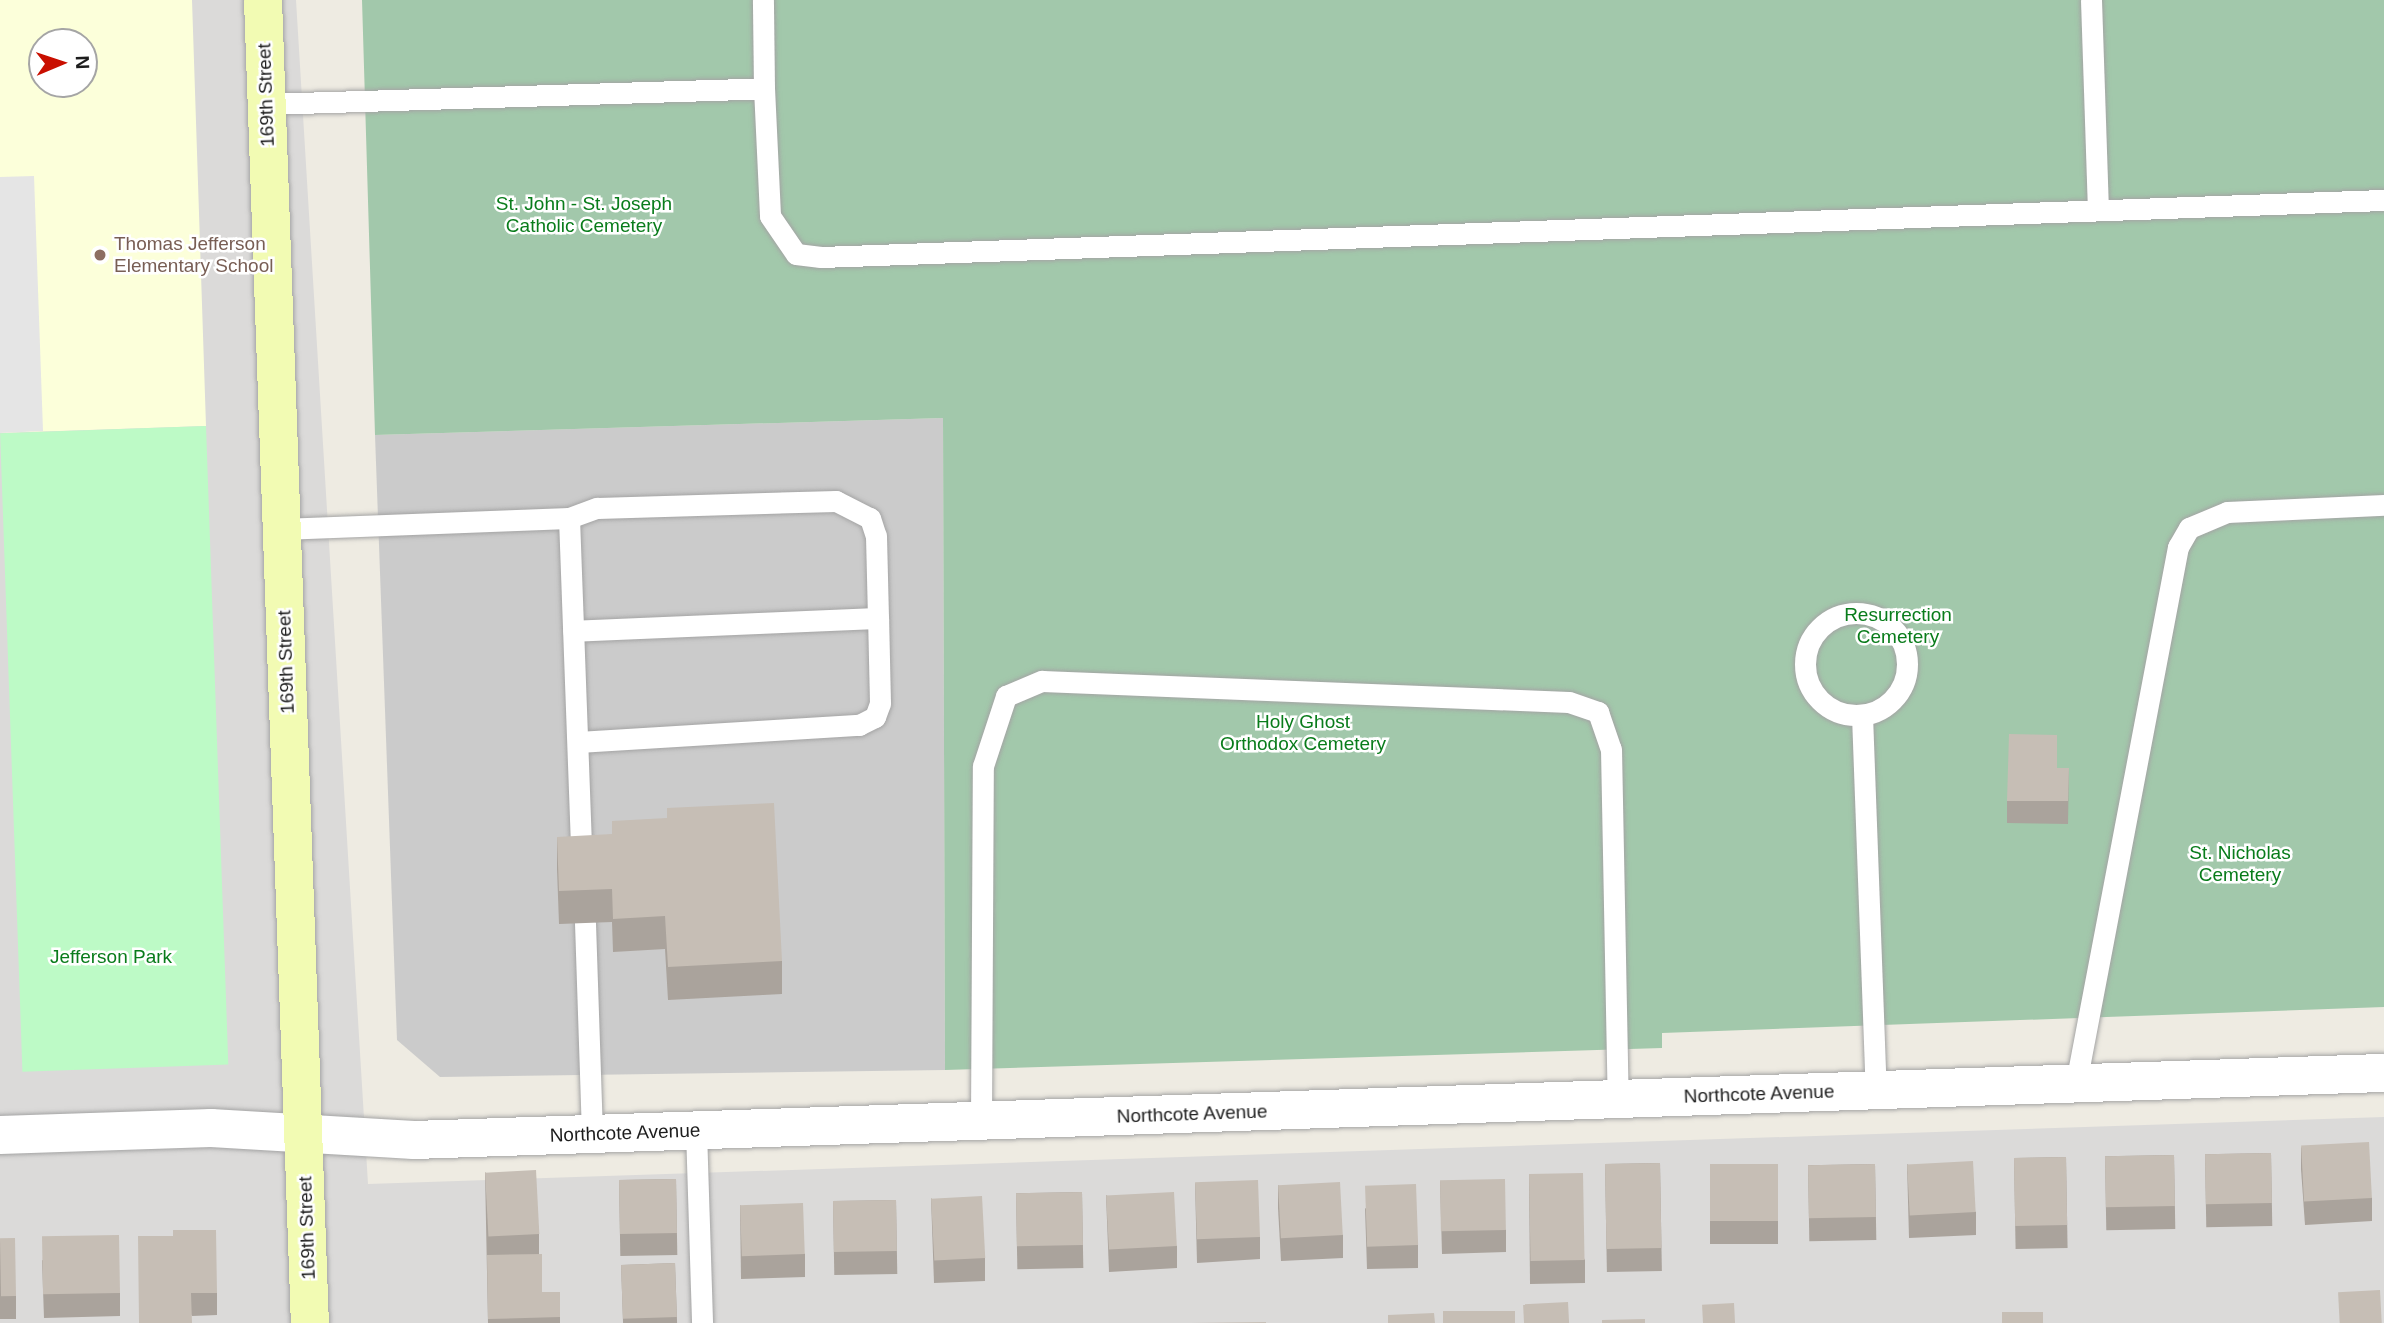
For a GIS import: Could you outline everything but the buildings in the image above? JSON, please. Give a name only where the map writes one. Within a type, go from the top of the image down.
[{"type":"street","name":"169th Street","points":[[262,0],[310,1323]]},
{"type":"street","name":"Northcote Avenue","points":[[0,1135],[211,1128],[414,1140],[2384,1073]]},
{"type":"lane","points":[[763,0],[769,216],[796,254],[821,257],[2384,200]]},
{"type":"lane","points":[[2091,0],[2098,210]]},
{"type":"lane","points":[[266,104],[764,88]]},
{"type":"lane","points":[[281,529],[569,518],[597,508],[836,501],[856,507],[870,518],[876,536],[880,703],[875,717],[859,725],[578,743]]},
{"type":"lane","points":[[2076,1083],[2178,547],[2189,528],[2227,512],[2384,505]]},
{"type":"lane","points":[[569,518],[582,868]]},
{"type":"lane","points":[[1853,613],[1882,620],[1895,631],[1906,659],[1900,690],[1862,715],[1824,703],[1804,668],[1805,652],[1822,625],[1853,613]]},
{"type":"lane","points":[[573,631],[878,618]]},
{"type":"lane","points":[[981,1121],[983,766],[1006,696],[1042,681],[1569,702],[1598,712],[1611,749],[1618,1099]]},
{"type":"lane","points":[[1862,715],[1876,1090]]},
{"type":"lane","points":[[585,923],[592,1134]]},
{"type":"lane","points":[[696,1130],[702,1323]]},
{"type":"shaded area","points":[[0,0],[296,0],[368,1184],[2384,1117],[2384,1323],[0,1323]]},
{"type":"shaded area","name":"Thomas Jefferson Elementary School","points":[[0,0],[192,0],[206,426],[0,433]]},
{"type":"shaded area","points":[[34,176],[43,431],[0,433],[0,177]]},
{"type":"shaded area","points":[[943,418],[945,1070],[440,1077],[397,1040],[375,435]]},
{"type":"green space","points":[[362,0],[2384,0],[2384,1007],[1662,1033],[1662,1048],[945,1070],[943,418],[375,435]]},
{"type":"green space","name":"Jefferson Park","points":[[206,426],[228,1065],[22,1072],[0,433]]},
{"type":"place","name":"Thomas Jefferson Elementary School","points":[[100,255]]},
{"type":"park label","name":"St. John - St. Joseph Catholic Cemetery","points":[[584,215]]},
{"type":"park label","name":"Resurrection Cemetery","points":[[1898,626]]},
{"type":"park label","name":"Holy Ghost Orthodox Cemetery","points":[[1303,733]]},
{"type":"park label","name":"St. Nicholas Cemetery","points":[[2240,864]]}]
